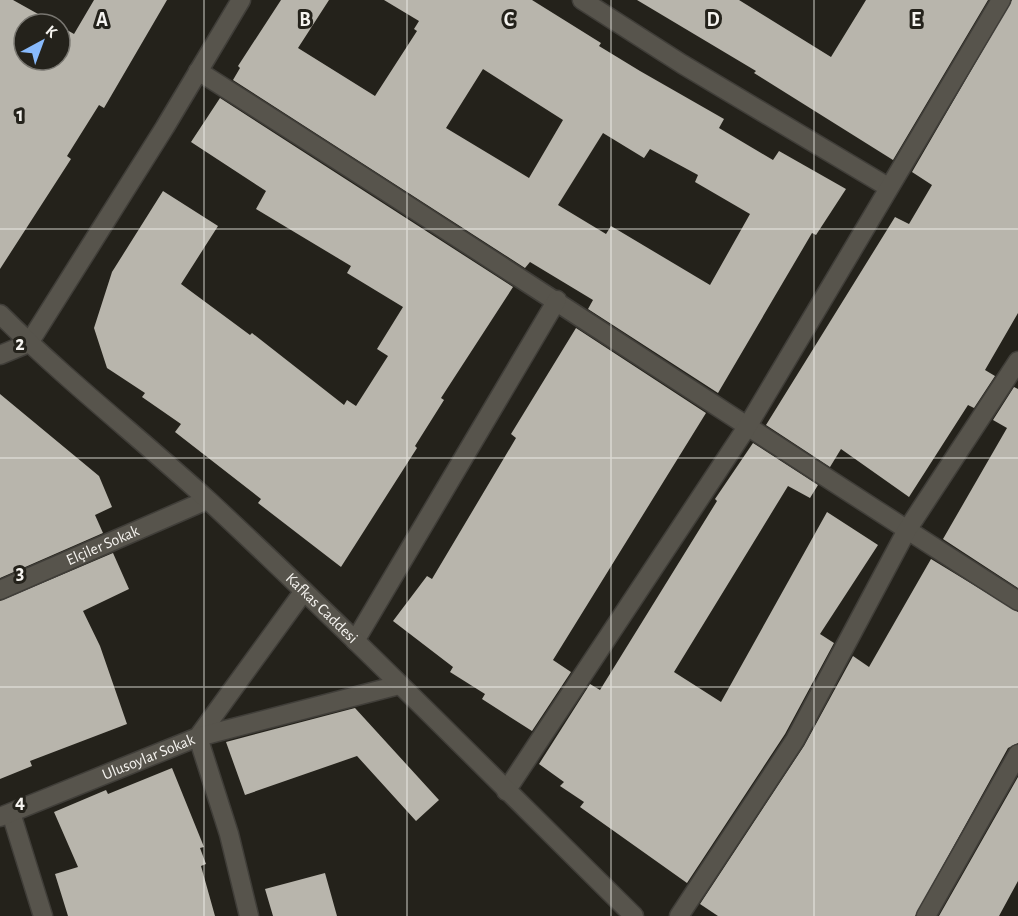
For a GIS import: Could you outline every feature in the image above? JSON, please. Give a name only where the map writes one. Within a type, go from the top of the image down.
[{"type":"street","points":[[0,355],[29,343],[241,0]]},
{"type":"street","points":[[582,0],[682,64],[888,187]]},
{"type":"street","points":[[506,790],[747,426],[1001,0]]},
{"type":"street","points":[[198,71],[557,300],[747,426],[1018,600]]},
{"type":"street","points":[[355,641],[557,300]]},
{"type":"street","name":"Kafkas Caddesi","points":[[0,314],[29,343],[207,500],[304,591],[634,916]]},
{"type":"street","points":[[679,916],[795,740],[907,530],[1018,361]]},
{"type":"street","name":"Elçiler Sokak","points":[[0,590],[207,500]]},
{"type":"street","name":"Ulusoylar Sokak","points":[[5,815],[198,737],[304,591]]},
{"type":"street","points":[[249,916],[229,834],[198,737],[399,685]]},
{"type":"street","points":[[926,916],[1018,754]]},
{"type":"street","points":[[5,815],[43,916]]},
{"type":"building","points":[[0,0],[13,0],[34,12],[12,12],[12,72],[72,72],[72,33],[74,34],[94,0],[167,0],[104,108],[99,105],[67,156],[71,159],[0,269]]},
{"type":"building","points":[[281,0],[329,0],[298,48],[375,96],[417,31],[414,29],[419,21],[384,0],[532,0],[601,43],[599,46],[724,119],[719,128],[773,160],[779,151],[846,189],[816,235],[812,233],[718,393],[588,309],[593,300],[530,262],[525,268],[233,80],[240,68],[238,66]],"holes":[[[483,69],[563,120],[529,178],[446,128]],[[603,133],[644,158],[650,149],[698,175],[695,182],[750,214],[710,285],[611,226],[606,234],[558,205]]]},
{"type":"building","points":[[637,0],[739,0],[831,57],[866,0],[988,0],[893,160],[754,73],[756,71]]},
{"type":"building","points":[[1012,0],[1018,0],[1018,313],[985,370],[995,376],[974,408],[968,405],[909,497],[841,449],[830,467],[766,425],[895,217],[909,224],[932,185],[912,172]]},
{"type":"building","points":[[220,98],[513,287],[441,398],[444,400],[415,446],[417,448],[341,567],[258,503],[261,499],[175,432],[181,424],[142,397],[145,393],[107,368],[94,328],[112,272],[163,191],[218,226],[181,284],[250,335],[252,333],[344,405],[347,400],[356,406],[388,356],[377,349],[403,307],[347,273],[351,266],[256,209],[266,191],[191,142]]},
{"type":"building","points":[[576,328],[706,413],[553,660],[571,672],[532,731],[482,699],[485,694],[450,672],[453,667],[393,621],[427,576],[432,579],[516,438],[511,434]]},
{"type":"building","points":[[1014,387],[1018,389],[1018,588],[943,539],[1007,428],[993,420]]},
{"type":"building","points":[[0,394],[99,476],[112,507],[95,515],[103,533],[0,578]]},
{"type":"building","points":[[753,443],[818,485],[810,498],[788,486],[674,672],[721,702],[827,512],[878,545],[820,634],[834,643],[785,734],[687,883],[580,807],[584,802],[560,786],[564,782],[539,764],[590,684],[600,690],[717,501],[715,499]]},
{"type":"building","points":[[113,553],[129,589],[83,611],[100,646],[127,724],[30,761],[32,766],[0,779],[0,601]]},
{"type":"building","points":[[931,559],[1018,612],[1018,743],[1008,748],[915,916],[718,916],[700,904],[804,746],[853,656],[869,667]]},
{"type":"building","points":[[355,708],[439,800],[416,821],[357,756],[245,795],[226,742]]},
{"type":"building","points":[[172,768],[204,847],[200,848],[206,864],[201,866],[215,916],[68,916],[55,874],[78,867],[54,812],[106,790],[108,794]]},
{"type":"building","points":[[1018,777],[1018,881],[999,916],[939,916]]},
{"type":"building","points":[[325,873],[337,916],[273,916],[265,889]]}]
